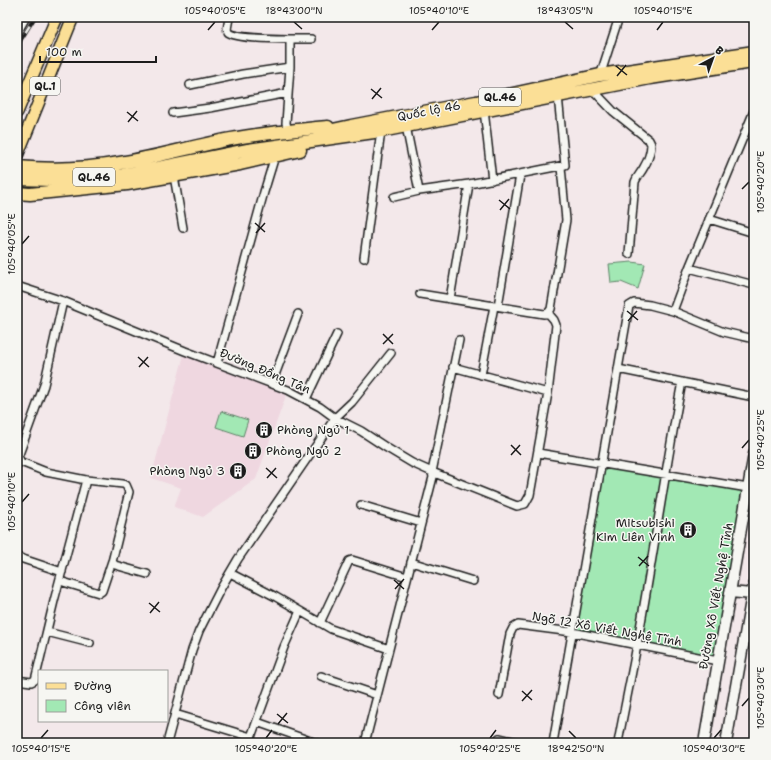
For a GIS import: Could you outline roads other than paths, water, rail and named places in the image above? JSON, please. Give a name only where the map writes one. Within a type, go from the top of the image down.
[{"type":"highway","name":"Quốc lộ 46","points":[[348,131],[382,131],[404,121],[600,75],[752,54]]},
{"type":"highway","name":"Quốc lộ 46","points":[[172,171],[248,150],[404,121],[484,110],[592,90],[752,54]]},
{"type":"highway","points":[[17,167],[56,169],[86,167],[120,163],[232,139],[288,131],[348,131]]},
{"type":"highway","points":[[17,193],[30,194],[126,184],[172,171],[275,156],[348,131]]},
{"type":"highway","name":"QL.46","points":[[17,179],[52,180],[172,171]]},
{"type":"main road","name":"QL.1","points":[[17,112],[56,17]]},
{"type":"main road","name":"QL.1","points":[[17,156],[73,17]]},
{"type":"main road","name":"Đường Xô Viết Nghệ Tĩnh","points":[[704,743],[754,454]]},
{"type":"main road","points":[[726,743],[754,583]]},
{"type":"main road","points":[[730,592],[753,594]]},
{"type":"street","points":[[17,33],[26,17]]},
{"type":"street","points":[[229,17],[228,30],[230,34],[234,36],[311,39]]},
{"type":"street","points":[[619,17],[600,75],[592,90],[613,111],[649,140],[651,144],[644,167],[635,182],[629,254]]},
{"type":"street","points":[[288,131],[286,123],[290,67],[290,39]]},
{"type":"street","points":[[190,85],[243,74],[290,67]]},
{"type":"street","points":[[173,113],[210,108],[288,93]]},
{"type":"street","points":[[394,197],[418,191],[520,175],[565,165],[558,96]]},
{"type":"street","points":[[484,110],[492,180]]},
{"type":"street","points":[[673,311],[689,268],[754,111]]},
{"type":"street","points":[[404,121],[418,191]]},
{"type":"street","points":[[364,258],[382,131]]},
{"type":"street","points":[[217,362],[275,156]]},
{"type":"street","points":[[548,313],[551,309],[566,220],[561,167]]},
{"type":"street","points":[[172,171],[183,228]]},
{"type":"street","points":[[481,375],[496,306],[520,175]]},
{"type":"street","points":[[450,299],[469,184]]},
{"type":"street","points":[[709,219],[754,233]]},
{"type":"street","points":[[689,268],[754,285]]},
{"type":"street","name":"Đường Đồng Tân","points":[[17,286],[63,301],[185,351],[272,383],[306,399],[336,418],[361,431],[403,458],[432,472],[517,506],[522,505],[527,501],[538,453]]},
{"type":"street","points":[[420,294],[544,314],[548,313]]},
{"type":"street","points":[[60,581],[98,593],[102,591],[112,560],[129,492],[128,488],[123,484],[66,477],[29,466],[21,462],[18,457],[44,385],[63,301]]},
{"type":"street","points":[[553,743],[629,306],[634,302],[673,311],[724,332],[754,339]]},
{"type":"street","points":[[548,313],[556,325],[548,393],[538,453],[748,488]]},
{"type":"street","points":[[272,383],[298,314]]},
{"type":"street","points":[[306,399],[337,334]]},
{"type":"street","points":[[365,743],[433,477],[432,472],[458,340]]},
{"type":"street","points":[[167,743],[196,640],[230,573],[336,418],[352,402],[391,353]]},
{"type":"street","points":[[453,367],[548,393]]},
{"type":"street","points":[[618,369],[754,397]]},
{"type":"street","points":[[618,743],[626,695],[637,645],[664,474],[682,382]]},
{"type":"street","points":[[17,680],[32,682],[35,680],[86,480]]},
{"type":"street","points":[[362,505],[421,523]]},
{"type":"street","points":[[17,557],[62,572]]},
{"type":"street","points":[[112,560],[112,563],[115,565],[147,574]]},
{"type":"street","points":[[320,623],[349,561],[352,560],[407,577]]},
{"type":"street","points":[[411,562],[473,581]]},
{"type":"street","points":[[230,573],[320,623],[345,634],[389,649]]},
{"type":"street","points":[[174,714],[250,740],[284,647],[300,611]]},
{"type":"street","name":"Ngõ 12 Xô Viết Nghệ Tĩnh","points":[[499,695],[510,634],[513,628],[521,625],[572,632],[718,661]]},
{"type":"street","points":[[47,632],[90,643]]},
{"type":"street","points":[[321,676],[377,695]]},
{"type":"street","points":[[257,722],[316,743]]},
{"type":"street","points":[[499,738],[522,743]]},
{"type":"railway","points":[[17,46],[35,17]]},
{"type":"place","name":"Phòng Ngủ 1","points":[[264,430]]},
{"type":"place","name":"Phòng Ngủ 2","points":[[253,451]]},
{"type":"place","name":"Phòng Ngủ 3","points":[[238,471]]},
{"type":"place","name":"Mitsubishi Kim Liên Vinh","points":[[688,530]]}]
